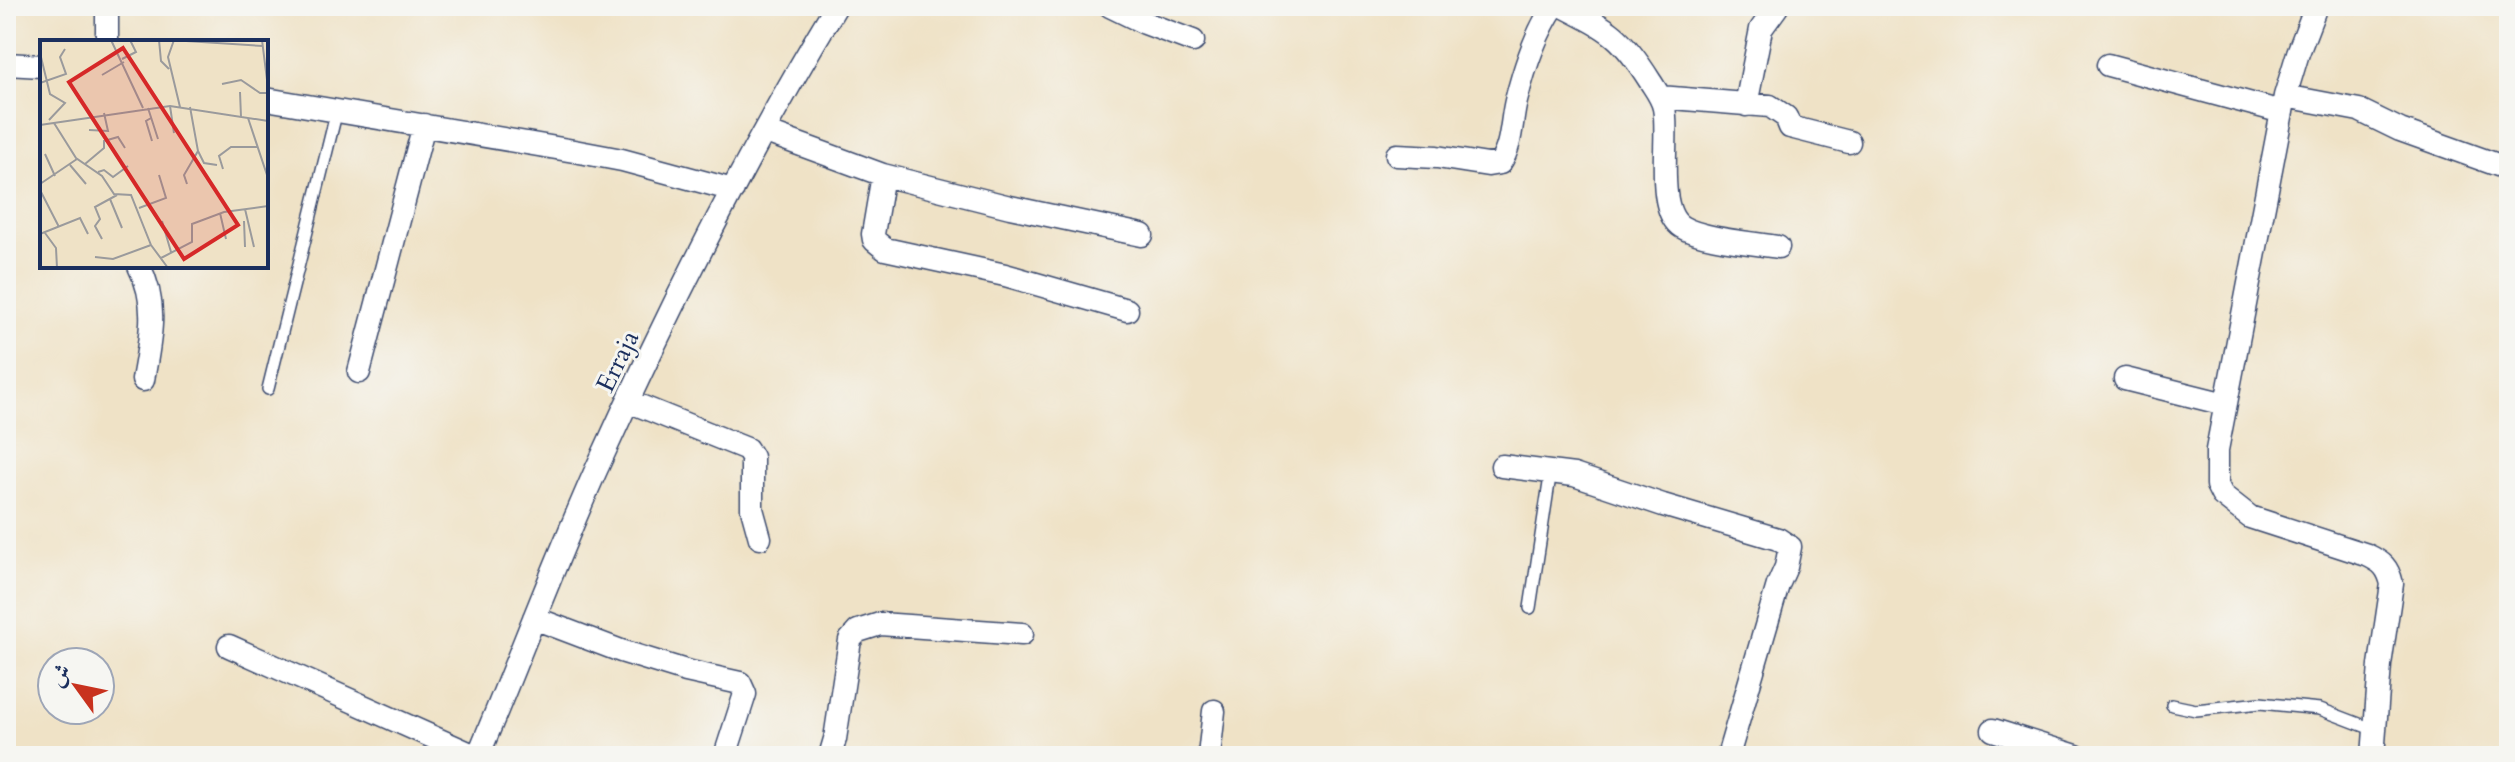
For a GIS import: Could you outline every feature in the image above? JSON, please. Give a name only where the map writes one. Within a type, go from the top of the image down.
[{"type":"street","points":[[107,6],[107,40]]},
{"type":"street","name":"Erraja","points":[[476,756],[628,401],[733,190],[836,6]]},
{"type":"street","points":[[1110,6],[1193,41]]},
{"type":"street","points":[[1397,155],[1488,165],[1500,163],[1507,151],[1515,103],[1528,62],[1545,19],[1554,6]]},
{"type":"street","points":[[1563,6],[1609,30],[1621,40],[1660,97],[1665,109],[1664,149],[1668,196],[1674,220],[1682,227],[1704,234],[1778,247]]},
{"type":"street","points":[[2316,6],[2283,104],[2225,404],[2216,472],[2222,495],[2250,517],[2367,555],[2383,562],[2389,571],[2392,584],[2373,756]]},
{"type":"street","points":[[1746,105],[1761,29],[1777,7]]},
{"type":"street","points":[[6,64],[40,66]]},
{"type":"street","points":[[2108,65],[2283,104],[2359,110],[2400,130],[2509,169]]},
{"type":"street","points":[[1660,97],[1770,106],[1786,117],[1790,127],[1849,142]]},
{"type":"street","points":[[268,99],[622,160],[733,190]]},
{"type":"street","points":[[359,372],[424,125]]},
{"type":"street","points":[[766,132],[883,175],[1010,207],[1142,235]]},
{"type":"street","points":[[883,175],[873,234],[874,240],[885,249],[1005,275],[1127,310]]},
{"type":"street","points":[[140,268],[152,300],[151,332],[143,380]]},
{"type":"street","points":[[2125,379],[2225,404]]},
{"type":"street","points":[[628,401],[747,449],[752,457],[752,509],[760,538]]},
{"type":"street","points":[[1502,466],[1574,475],[1778,539],[1790,547],[1728,756]]},
{"type":"street","points":[[534,618],[621,651],[686,671],[740,683],[745,694],[725,756]]},
{"type":"street","points":[[830,756],[850,640],[858,631],[880,624],[1022,634]]},
{"type":"street","points":[[229,646],[476,756]]},
{"type":"street","points":[[1209,756],[1214,711]]},
{"type":"street","points":[[1993,730],[2076,756]]},
{"type":"lane","points":[[268,389],[337,110]]},
{"type":"lane","points":[[1530,608],[1551,470]]},
{"type":"lane","points":[[2172,705],[2196,710],[2260,703],[2320,709],[2375,730]]}]
